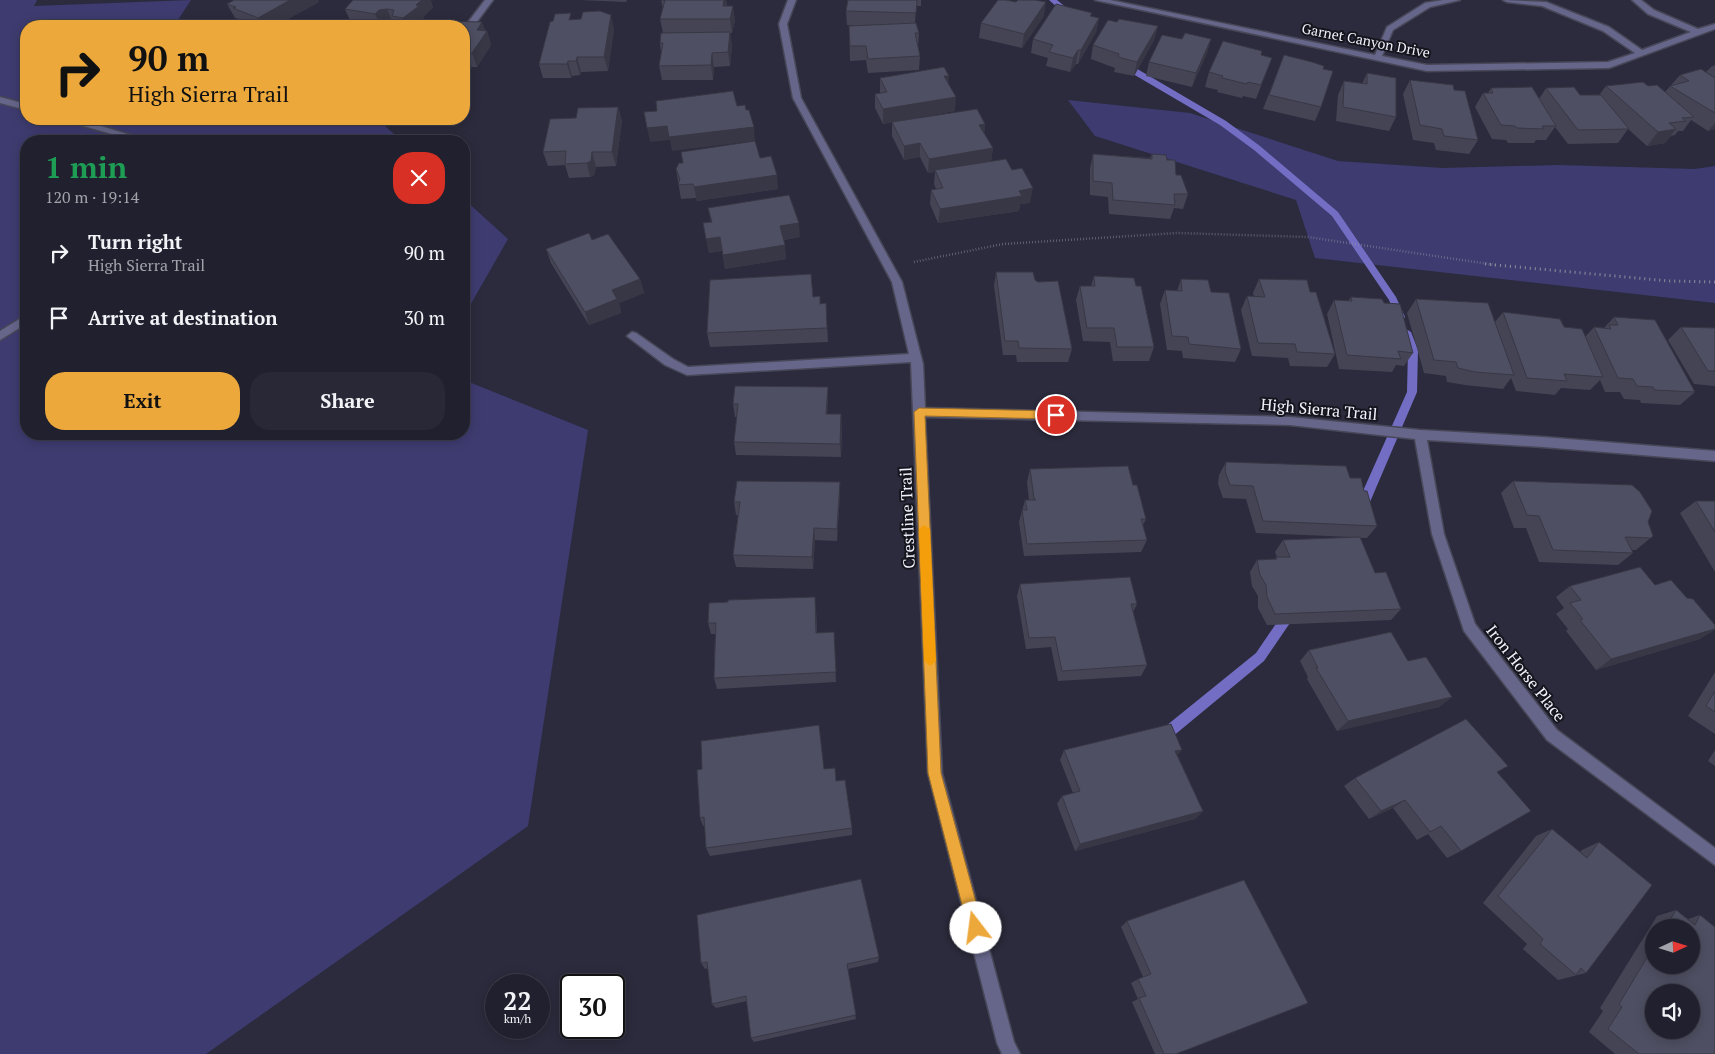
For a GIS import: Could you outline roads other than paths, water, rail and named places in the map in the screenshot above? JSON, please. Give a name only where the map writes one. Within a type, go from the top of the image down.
[{"type":"street","points":[[473,21],[489,0]]},
{"type":"street","name":"Crestline Trail","points":[[792,0],[783,24],[797,98],[897,282],[916,358],[935,773],[1004,1034],[1011,1054]]},
{"type":"street","name":"Garnet Canyon Drive","points":[[1099,0],[1145,8],[1427,68],[1609,65],[1715,26]]},
{"type":"street","points":[[1145,8],[1150,0]]},
{"type":"street","points":[[1378,57],[1390,29],[1428,5],[1456,0]]},
{"type":"street","points":[[1507,0],[1543,4],[1606,29],[1641,53]]},
{"type":"street","points":[[1636,0],[1651,12],[1697,32]]},
{"type":"street","points":[[0,100],[20,105]]},
{"type":"street","points":[[90,125],[124,135]]},
{"type":"street","points":[[0,336],[20,323]]},
{"type":"street","points":[[632,336],[669,362],[687,371],[916,358]]},
{"type":"street","name":"High Sierra Trail","points":[[919,412],[1290,421],[1420,435],[1715,456]]},
{"type":"street","name":"Iron Horse Place","points":[[1420,435],[1438,534],[1469,628],[1552,735],[1715,857]]},
{"type":"waterway","points":[[1053,0],[1070,14]]},
{"type":"waterway","points":[[1125,62],[1136,72],[1223,123],[1257,148],[1335,214],[1393,299],[1400,317]]},
{"type":"waterway","points":[[1361,509],[1412,392],[1413,350],[1406,332]]},
{"type":"waterway","points":[[1161,738],[1260,657],[1290,613]]}]
